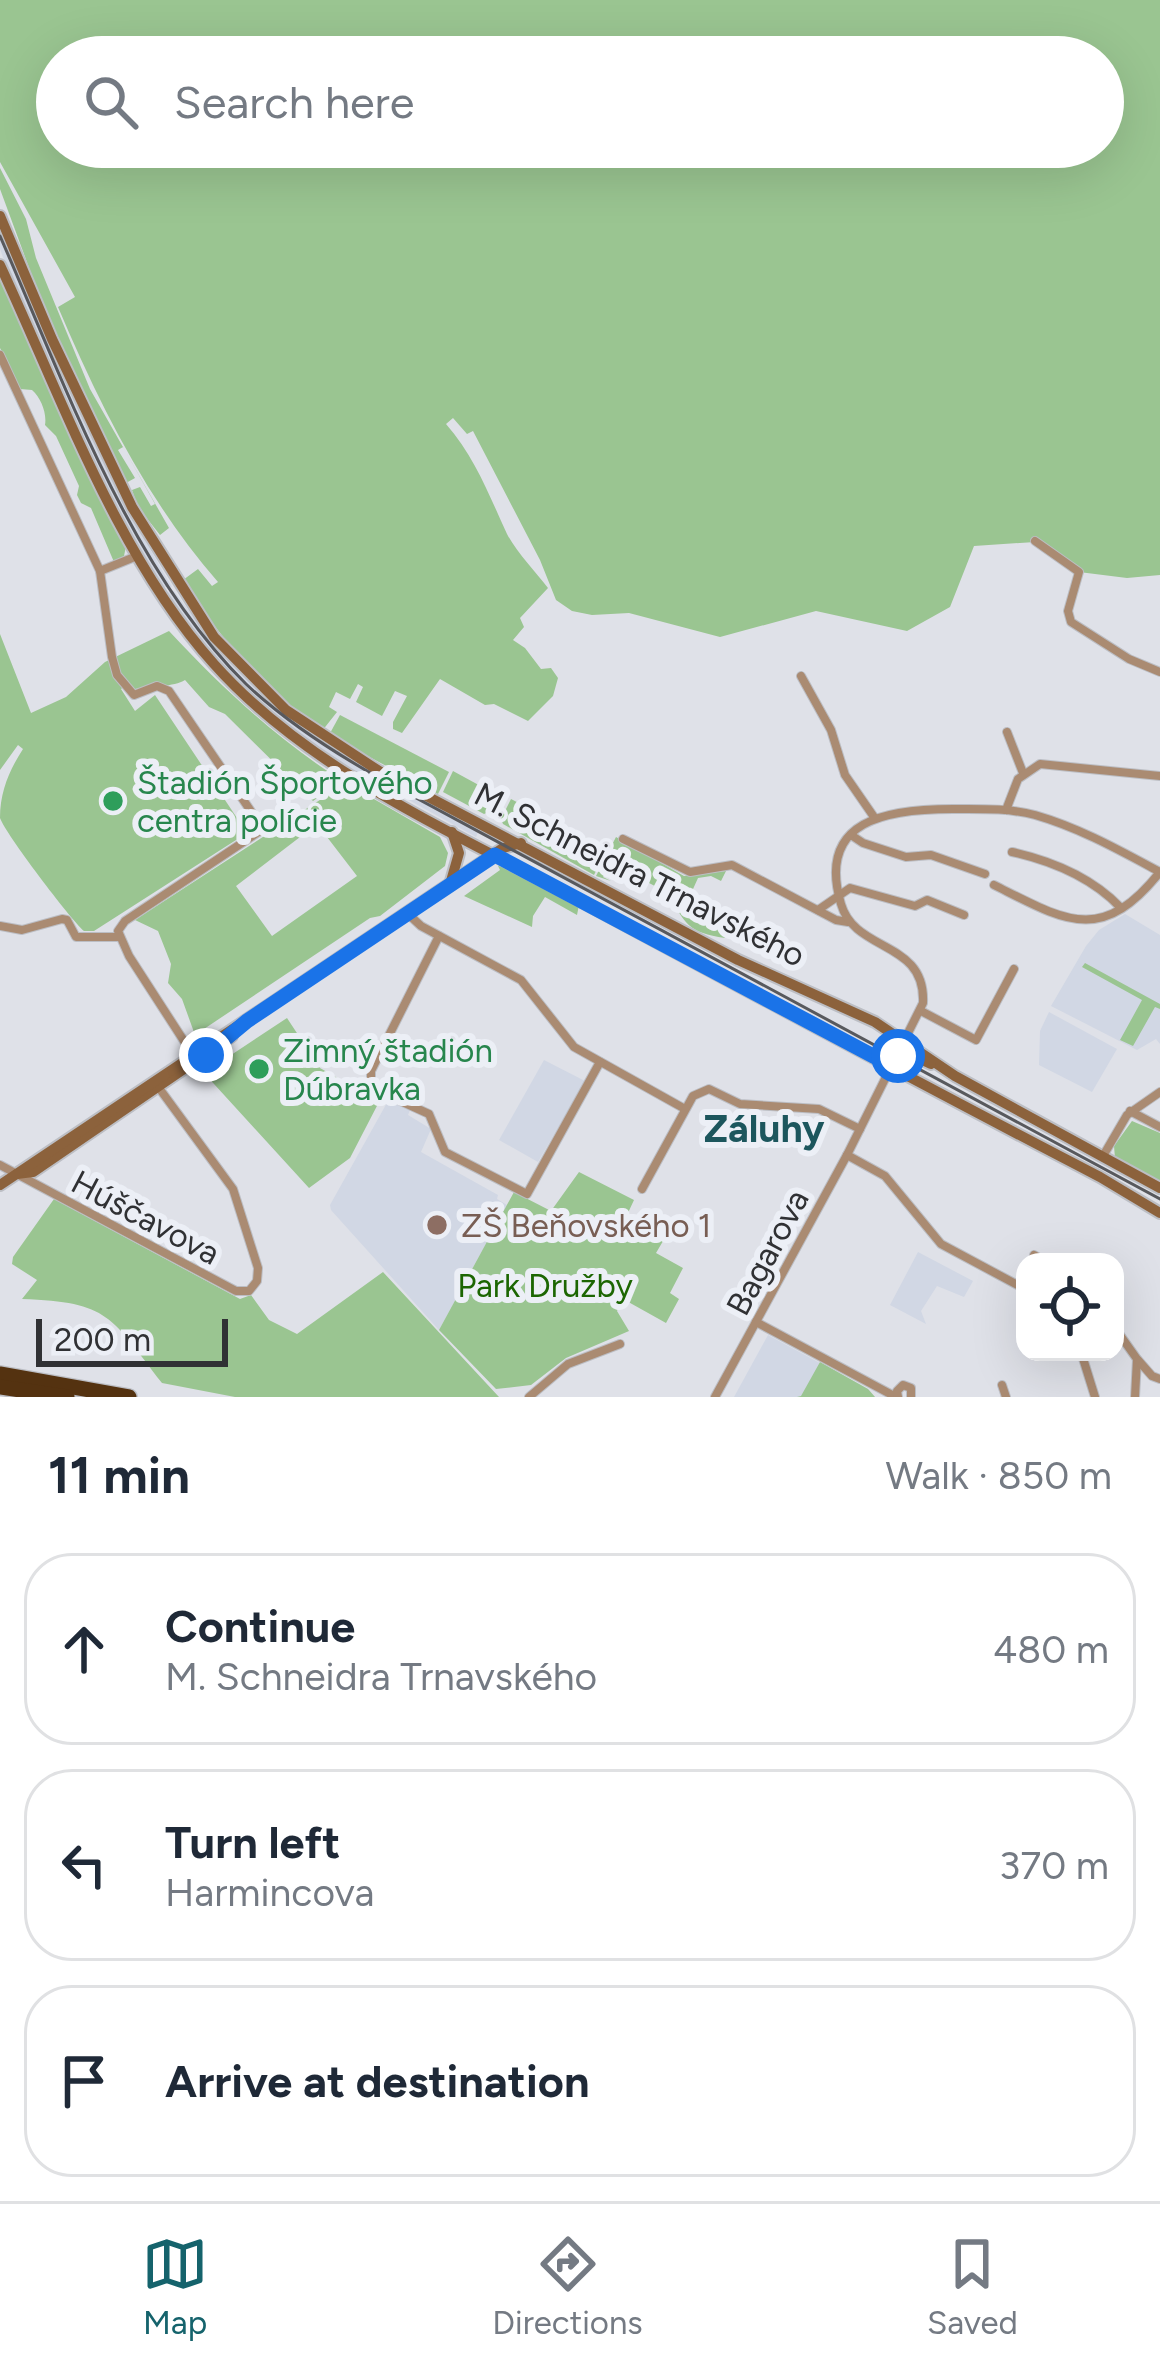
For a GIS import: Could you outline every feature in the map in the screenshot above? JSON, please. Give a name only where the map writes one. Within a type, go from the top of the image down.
[{"type":"highway","points":[[1,1377],[68,1397]]},
{"type":"highway","points":[[1,1377],[129,1397]]},
{"type":"main road","name":"M. Schneidra Trnavského","points":[[0,216],[122,490],[214,637],[255,682],[323,738],[401,783],[738,960],[860,1014],[956,1076],[1160,1188]]},
{"type":"main road","name":"M. Schneidra Trnavského","points":[[0,265],[137,556],[200,648],[269,717],[344,770],[452,832],[896,1060],[1160,1213]]},
{"type":"main road","points":[[493,829],[495,855]]},
{"type":"main road","points":[[449,884],[459,853],[452,832]]},
{"type":"main road","points":[[0,1185],[503,848],[521,843]]},
{"type":"main road","points":[[896,1060],[907,1053],[956,1076]]},
{"type":"main road","points":[[16,1174],[33,1172],[159,1088],[194,1058]]},
{"type":"street","points":[[0,356],[100,571],[117,674],[134,695],[157,686],[169,691],[263,829],[124,921],[118,938]]},
{"type":"street","points":[[1035,542],[1079,572],[1068,610],[1071,622],[1129,659],[1160,672]]},
{"type":"street","points":[[100,571],[137,556]]},
{"type":"street","points":[[801,676],[824,714],[850,784],[874,817]]},
{"type":"street","points":[[1007,732],[1023,773]]},
{"type":"street","points":[[1006,811],[1012,788],[1036,765],[1160,776]]},
{"type":"street","points":[[849,922],[838,896],[837,859],[851,835],[874,817],[921,810],[1006,811],[1070,826],[1160,872],[1099,920],[1058,917],[994,885]]},
{"type":"street","points":[[851,835],[906,856],[932,855],[985,874]]},
{"type":"street","points":[[623,838],[690,872],[732,865],[849,922],[912,964],[923,988],[921,1011],[976,1040],[1015,969]]},
{"type":"street","points":[[1012,852],[1044,858],[1106,892],[1120,907]]},
{"type":"street","points":[[818,910],[850,888],[915,906],[927,900],[964,915]]},
{"type":"street","points":[[407,913],[525,983],[574,1046],[685,1109]]},
{"type":"street","points":[[0,926],[22,930],[62,919],[76,937],[118,938]]},
{"type":"street","points":[[439,936],[371,1071],[371,1082],[385,1094],[429,1114],[445,1152],[527,1194],[600,1062]]},
{"type":"street","points":[[118,938],[194,1058]]},
{"type":"street","name":"Bagarova","points":[[716,1397],[921,1011]]},
{"type":"street","name":"Húščavova","points":[[0,1166],[236,1291],[254,1286],[258,1268],[233,1189],[159,1088]]},
{"type":"street","points":[[642,1189],[693,1096],[709,1088],[740,1104],[819,1109],[860,1129]]},
{"type":"street","points":[[1103,1156],[1130,1111],[1160,1092]]},
{"type":"street","points":[[1130,1111],[1160,1127]]},
{"type":"street","points":[[847,1155],[885,1176],[941,1244],[1016,1284]]},
{"type":"street","points":[[43,1189],[39,1181],[46,1163]]},
{"type":"street","points":[[756,1322],[897,1397],[903,1385],[911,1388],[911,1397]]},
{"type":"street","points":[[1124,1341],[1152,1376],[1160,1378]]},
{"type":"street","points":[[529,1397],[568,1364],[620,1344]]},
{"type":"street","points":[[1135,1397],[1137,1359]]},
{"type":"street","points":[[1084,1361],[1095,1397]]},
{"type":"street","points":[[1002,1385],[1006,1397]]},
{"type":"shaded area","points":[[0,233],[122,501],[172,587],[164,587],[117,510],[10,277]]},
{"type":"shaded area","points":[[174,591],[227,661],[286,716],[349,759],[472,825],[479,830],[476,837],[345,765],[276,718],[209,653],[166,592]]},
{"type":"shaded area","points":[[1125,914],[1160,935],[1160,1044],[1156,1039],[1137,1050],[1051,1006],[1086,946],[1099,930]]},
{"type":"shaded area","points":[[1049,1012],[1117,1049],[1092,1092],[1039,1065],[1040,1031]]},
{"type":"shaded area","points":[[544,1060],[585,1081],[538,1162],[499,1140]]},
{"type":"shaded area","name":"ZŠ Beňovského 1","points":[[388,1101],[410,1110],[408,1115],[431,1129],[421,1152],[498,1195],[507,1205],[439,1330],[331,1210]]},
{"type":"shaded area","points":[[918,1252],[973,1281],[964,1297],[937,1286],[921,1311],[926,1324],[890,1305]]},
{"type":"shaded area","points":[[768,1335],[868,1389],[875,1397],[734,1397]]},
{"type":"green space","points":[[0,0],[1160,0],[1160,575],[1127,578],[1079,572],[1035,542],[974,546],[950,607],[907,631],[816,611],[720,637],[629,613],[572,611],[556,600],[473,431],[467,434],[453,418],[446,424],[473,463],[507,534],[548,588],[520,618],[524,627],[513,640],[541,669],[551,668],[558,678],[553,696],[528,721],[494,704],[485,705],[440,679],[402,733],[393,729],[393,722],[407,696],[395,691],[382,716],[356,702],[363,687],[358,684],[350,699],[336,692],[329,707],[337,712],[322,731],[245,662],[183,580],[198,569],[212,586],[218,582],[169,519],[108,416],[58,307],[75,297],[0,162]]},
{"type":"green space","points":[[0,168],[26,219],[36,258],[90,389],[123,447],[118,450],[135,478],[126,483],[52,330],[0,189]]},
{"type":"green space","points":[[0,279],[126,546],[124,556],[114,562],[91,508],[77,495],[79,486],[56,436],[45,425],[41,401],[32,390],[20,389],[0,348]]},
{"type":"green space","points":[[126,452],[169,528],[160,535],[138,507],[132,490],[140,487],[151,506],[155,504]]},
{"type":"green space","name":"Štadión Športového centra polície","points":[[169,631],[251,711],[342,781],[313,801],[185,680],[135,689],[126,685],[121,689],[135,711],[155,695],[247,833],[94,931],[84,931],[0,818],[7,781],[23,749],[18,745],[0,770],[0,634],[31,713],[66,697],[105,662]]},
{"type":"green space","points":[[340,715],[449,772],[438,794],[329,735]]},
{"type":"green space","points":[[453,771],[497,795],[496,809],[484,814],[443,792]]},
{"type":"green space","points":[[346,783],[440,837],[448,853],[445,866],[380,916],[370,918],[195,1035],[182,999],[168,983],[171,964],[158,931],[135,920]],"holes":[[[317,824],[357,876],[272,936],[236,886]]]},
{"type":"green space","points":[[511,799],[607,849],[594,875],[503,824]]},
{"type":"green space","points":[[616,837],[684,876],[726,871],[721,881],[711,876],[698,878],[684,909],[727,933],[725,938],[695,930],[670,894],[611,863],[603,877],[611,881],[596,876]]},
{"type":"green space","points":[[498,866],[511,868],[579,905],[577,915],[545,897],[532,927],[464,896],[500,870]]},
{"type":"green space","points":[[1085,963],[1160,1004],[1133,1046],[1120,1040],[1142,1000],[1082,967]]},
{"type":"green space","points":[[287,1018],[320,1068],[379,1102],[350,1158],[309,1188],[204,1073]]},
{"type":"green space","points":[[1132,1121],[1160,1133],[1160,1184],[1115,1158],[1114,1146]]},
{"type":"green space","name":"Park Družby","points":[[579,1172],[634,1200],[627,1215],[666,1236],[656,1253],[683,1268],[670,1293],[679,1299],[666,1323],[623,1299],[617,1311],[629,1331],[566,1358],[531,1385],[496,1389],[439,1330],[514,1192],[551,1211]]},
{"type":"green space","points":[[54,1199],[240,1299],[251,1295],[269,1320],[297,1334],[383,1272],[499,1397],[235,1397],[162,1383],[106,1317],[74,1304],[22,1299],[37,1280],[12,1264],[13,1257]]},
{"type":"green space","points":[[820,1362],[868,1389],[875,1397],[797,1397]]},
{"type":"tram line","points":[[0,236],[76,412],[135,531],[205,638],[261,698],[310,736],[381,779],[1160,1199]]},
{"type":"place","name":"Štadión Športového centra polície","points":[[113,801]]},
{"type":"place","name":"Zimný štadión Dúbravka","points":[[259,1069]]},
{"type":"place","name":"ZŠ Beňovského 1","points":[[437,1225]]},
{"type":"district","name":"Záluhy","points":[[764,1128]]},
{"type":"route","points":[[206,1055],[247,1021],[495,855],[892,1066],[898,1056]]}]
